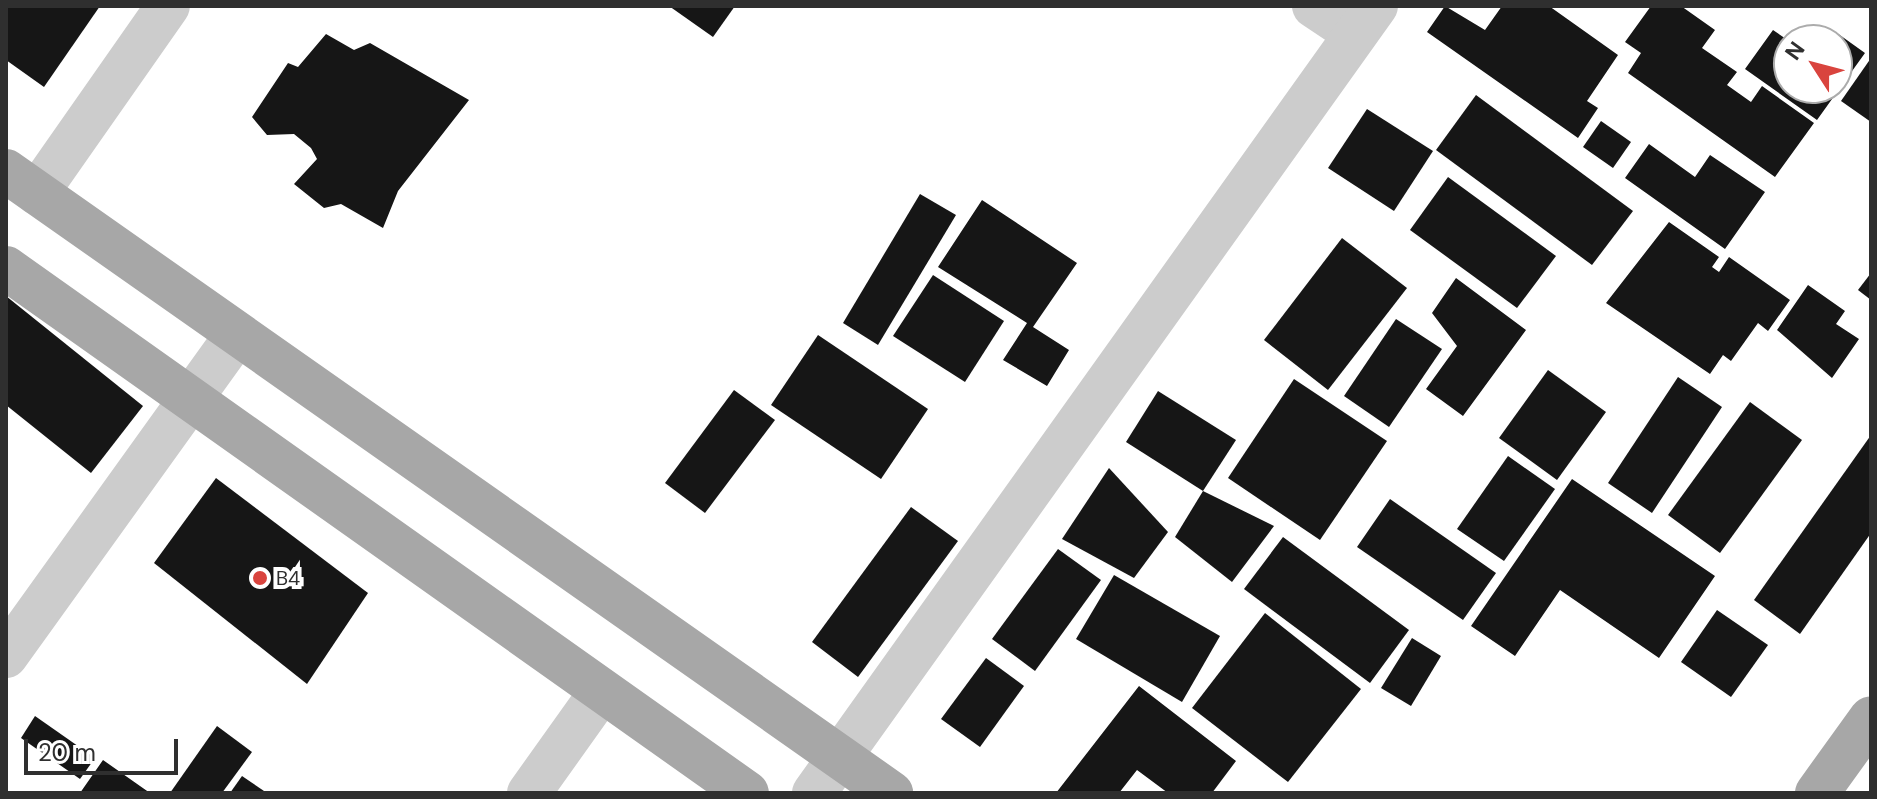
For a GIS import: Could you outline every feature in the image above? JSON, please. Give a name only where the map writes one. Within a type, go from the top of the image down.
[{"type":"main road","points":[[21,182],[891,793]]},
{"type":"main road","points":[[6,268],[747,793]]},
{"type":"main road","points":[[1817,793],[1871,718]]},
{"type":"street","points":[[21,182],[168,6]]},
{"type":"street","points":[[814,793],[1366,20],[1314,6]]},
{"type":"street","points":[[6,656],[188,398],[237,334]]},
{"type":"street","points":[[529,793],[601,692]]},
{"type":"building","points":[[6,6],[100,6],[44,87],[6,60]]},
{"type":"building","points":[[669,6],[735,6],[713,37]]},
{"type":"building","points":[[1445,6],[1485,30],[1502,6],[1549,6],[1618,55],[1587,101],[1598,108],[1578,138],[1427,32]]},
{"type":"building","points":[[1651,6],[1681,6],[1715,30],[1702,48],[1737,72],[1727,85],[1751,102],[1762,86],[1773,94],[1773,104],[1787,104],[1814,123],[1775,177],[1628,73],[1641,53],[1625,42]]},
{"type":"building","points":[[1773,30],[1773,89],[1745,69]]},
{"type":"building","points":[[326,34],[354,50],[370,43],[469,100],[398,191],[383,228],[341,204],[324,208],[294,184],[317,159],[311,148],[294,134],[267,135],[252,117],[288,63],[298,67]]},
{"type":"building","points":[[1853,44],[1865,53],[1853,70]]},
{"type":"building","points":[[1871,58],[1871,122],[1845,104],[1853,104],[1853,84]]},
{"type":"building","points":[[1476,95],[1633,211],[1592,265],[1436,150]]},
{"type":"building","points":[[1794,104],[1828,104],[1817,120]]},
{"type":"building","points":[[1367,109],[1433,151],[1394,211],[1328,168]]},
{"type":"building","points":[[1601,121],[1631,142],[1613,168],[1583,147]]},
{"type":"building","points":[[1649,144],[1695,177],[1710,155],[1765,192],[1725,249],[1625,178]]},
{"type":"building","points":[[1448,177],[1556,256],[1517,308],[1410,230]]},
{"type":"building","points":[[920,194],[956,215],[878,345],[843,323]]},
{"type":"building","points":[[982,200],[1077,263],[1033,327],[1069,350],[1047,386],[1003,360],[1027,323],[938,267]]},
{"type":"building","points":[[1669,222],[1719,257],[1712,267],[1719,272],[1729,257],[1790,300],[1768,331],[1758,323],[1731,361],[1723,355],[1710,374],[1606,303]]},
{"type":"building","points":[[1342,238],[1407,288],[1328,390],[1264,340]]},
{"type":"building","points":[[1871,273],[1871,300],[1858,290]]},
{"type":"building","points":[[933,275],[1004,321],[965,382],[893,336]]},
{"type":"building","points":[[1456,278],[1526,330],[1463,416],[1426,389],[1457,346],[1432,313]]},
{"type":"building","points":[[1808,285],[1845,311],[1836,324],[1859,339],[1832,378],[1777,330]]},
{"type":"building","points":[[6,296],[143,406],[91,473],[6,405]]},
{"type":"building","points":[[1396,319],[1442,349],[1389,427],[1344,396]]},
{"type":"building","points":[[818,335],[928,409],[881,479],[771,405]]},
{"type":"building","points":[[1548,370],[1606,412],[1557,480],[1499,438]]},
{"type":"building","points":[[1678,377],[1722,407],[1652,513],[1608,483]]},
{"type":"building","points":[[1294,379],[1387,441],[1320,540],[1228,478]]},
{"type":"building","points":[[734,390],[775,420],[705,513],[665,483]]},
{"type":"building","points":[[1158,391],[1236,440],[1203,491],[1126,442]]},
{"type":"building","points":[[1750,402],[1802,440],[1720,553],[1668,515]]},
{"type":"building","points":[[1871,435],[1871,533],[1800,634],[1754,600]]},
{"type":"building","points":[[1508,456],[1555,489],[1504,561],[1457,529]]},
{"type":"building","points":[[1109,468],[1168,532],[1134,578],[1062,539]]},
{"type":"building","name":"B4","points":[[216,478],[368,593],[307,684],[154,563]]},
{"type":"building","points":[[1572,479],[1715,576],[1659,658],[1560,590],[1515,656],[1471,626]]},
{"type":"building","points":[[1203,491],[1274,526],[1232,582],[1175,537]]},
{"type":"building","points":[[1390,499],[1496,573],[1463,620],[1357,547]]},
{"type":"building","points":[[911,507],[958,541],[858,677],[812,642]]},
{"type":"building","points":[[1283,537],[1409,630],[1370,683],[1244,589]]},
{"type":"building","points":[[1058,549],[1101,580],[1035,671],[992,639]]},
{"type":"building","points":[[1114,575],[1220,636],[1182,702],[1076,639]]},
{"type":"building","points":[[1717,610],[1768,645],[1731,697],[1681,662]]},
{"type":"building","points":[[1265,613],[1361,689],[1288,782],[1192,708]]},
{"type":"building","points":[[1412,638],[1441,656],[1411,706],[1381,688]]},
{"type":"building","points":[[986,658],[1024,686],[980,747],[941,719]]},
{"type":"building","points":[[1139,686],[1236,761],[1212,793],[1168,793],[1137,770],[1119,793],[1056,793]]},
{"type":"building","points":[[35,716],[95,758],[80,779],[21,738]]},
{"type":"building","points":[[217,726],[252,752],[222,793],[170,793]]},
{"type":"building","points":[[103,760],[140,786],[150,793],[80,793]]},
{"type":"building","points":[[242,776],[267,793],[230,793]]},
{"type":"place","name":"B4","points":[[260,578]]}]
